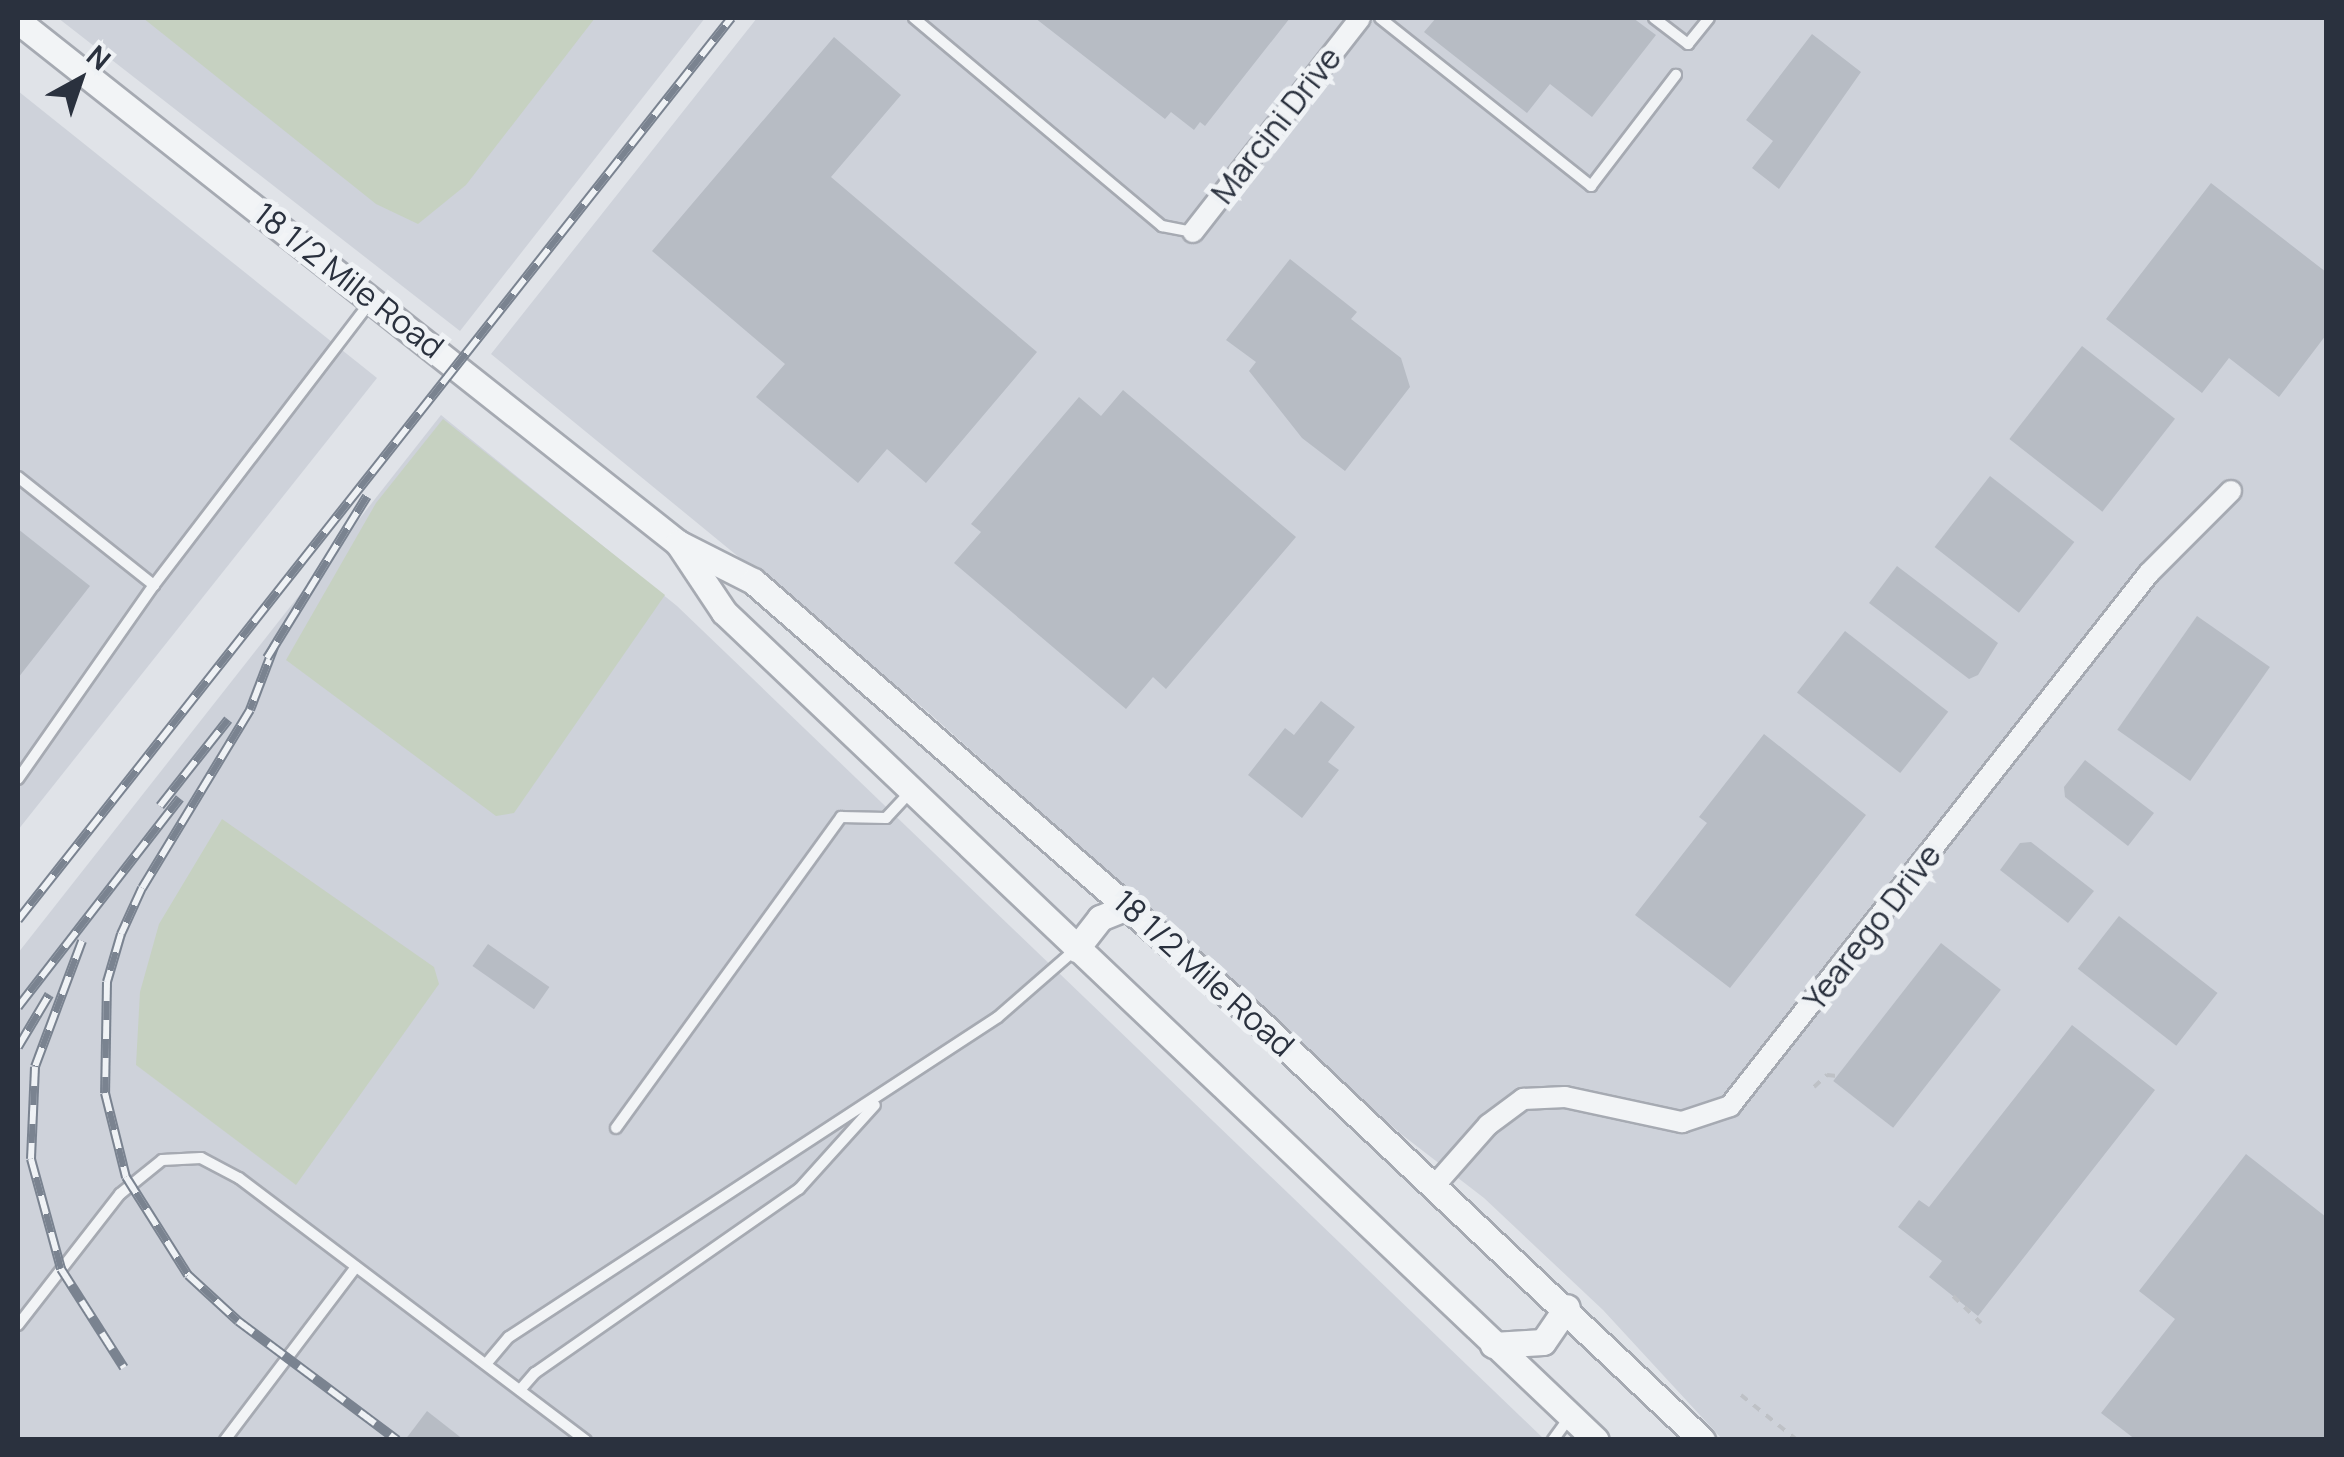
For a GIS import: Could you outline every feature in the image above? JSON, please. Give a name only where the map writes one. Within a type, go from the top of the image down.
[{"type":"street","name":"Marcini Drive","points":[[1193,232],[1358,18]]},
{"type":"street","name":"18 1/2 Mile Road","points":[[18,21],[678,543],[752,580],[1129,906],[1567,1306],[1702,1440]]},
{"type":"street","name":"Yearego Drive","points":[[1436,1184],[1488,1126],[1523,1099],[1565,1097],[1682,1122],[1701,1121],[1730,1106],[2148,573],[2231,491]]},
{"type":"street","name":"18 1/2 Mile Road","points":[[678,543],[724,612],[1596,1440]]},
{"type":"street","points":[[1076,949],[1100,918],[1129,906]]},
{"type":"street","points":[[1494,1345],[1543,1342],[1567,1306]]},
{"type":"lane","points":[[914,18],[1162,226],[1193,232]]},
{"type":"lane","points":[[1380,18],[1591,186],[1676,75]]},
{"type":"lane","points":[[1654,18],[1688,44],[1709,18]]},
{"type":"lane","points":[[18,779],[154,585],[372,299]]},
{"type":"lane","points":[[18,477],[154,585]]},
{"type":"lane","points":[[616,1128],[841,818],[886,818],[911,791]]},
{"type":"lane","points":[[486,1364],[509,1337],[777,1157],[883,1097],[998,1016],[1076,949]]},
{"type":"lane","points":[[520,1390],[535,1372],[799,1189],[883,1097]]},
{"type":"lane","points":[[18,1325],[120,1194],[162,1160],[180,1155],[224,1168],[586,1440]]},
{"type":"lane","points":[[225,1440],[356,1267]]},
{"type":"lane","points":[[1553,1440],[1570,1417]]},
{"type":"path","points":[[1814,1088],[1827,1075],[1837,1076]]},
{"type":"path","points":[[1953,1296],[1982,1323]]},
{"type":"path","points":[[1741,1394],[1797,1440]]},
{"type":"shaded area","points":[[58,18],[705,18],[460,331]]},
{"type":"shaded area","points":[[757,18],[2326,18],[2326,1439],[1722,1439],[1603,1310],[1484,1198],[1401,1134],[928,712],[491,354]]},
{"type":"shaded area","points":[[18,91],[377,378],[18,830]]},
{"type":"shaded area","points":[[441,415],[677,606],[1544,1439],[18,1439],[18,953]]},
{"type":"green space","points":[[143,18],[595,18],[466,185],[418,224],[376,204]]},
{"type":"green space","points":[[443,419],[665,595],[514,813],[496,816],[286,660],[376,503]]},
{"type":"green space","points":[[222,819],[434,967],[439,984],[296,1185],[136,1065],[140,992],[159,924]]},
{"type":"building","points":[[1035,18],[1290,18],[1205,126],[1200,122],[1194,130],[1171,112],[1165,119]]},
{"type":"building","points":[[1436,18],[1633,18],[1656,35],[1592,117],[1550,84],[1527,113],[1424,32]]},
{"type":"building","points":[[1812,34],[1861,72],[1779,189],[1752,168],[1773,141],[1746,120]]},
{"type":"building","points":[[834,37],[901,95],[831,177],[1037,352],[926,483],[887,449],[858,483],[756,397],[785,364],[652,251]]},
{"type":"building","points":[[2211,183],[2326,272],[2326,335],[2279,397],[2229,358],[2202,393],[2106,319]]},
{"type":"building","points":[[1290,259],[1357,312],[1351,319],[1401,358],[1410,387],[1345,471],[1302,438],[1249,371],[1256,362],[1226,340]]},
{"type":"building","points":[[2082,346],[2175,419],[2102,512],[2009,439]]},
{"type":"building","points":[[1123,390],[1296,537],[1166,689],[1153,677],[1126,709],[954,563],[981,532],[971,524],[1079,397],[1101,416]]},
{"type":"building","points":[[1990,476],[2074,542],[2019,613],[1935,547]]},
{"type":"building","points":[[18,529],[90,586],[18,678]]},
{"type":"building","points":[[1897,566],[1998,643],[1978,675],[1969,679],[1869,603]]},
{"type":"building","points":[[2197,616],[2270,667],[2190,781],[2117,730]]},
{"type":"building","points":[[1845,631],[1948,712],[1900,773],[1797,692]]},
{"type":"building","points":[[1321,701],[1355,727],[1328,762],[1339,770],[1302,818],[1248,775],[1285,728],[1294,735]]},
{"type":"building","points":[[1764,734],[1866,815],[1730,988],[1635,915],[1707,823],[1699,817]]},
{"type":"building","points":[[2085,760],[2154,813],[2128,846],[2065,797],[2064,787]]},
{"type":"building","points":[[2031,842],[2094,891],[2068,923],[2000,870],[2020,843]]},
{"type":"building","points":[[2119,916],[2218,993],[2176,1046],[2078,969]]},
{"type":"building","points":[[1941,943],[2001,990],[1893,1128],[1833,1081]]},
{"type":"building","points":[[488,944],[549,987],[534,1009],[473,966]]},
{"type":"building","points":[[2072,1025],[2155,1090],[1978,1316],[1929,1277],[1942,1261],[1898,1227],[1919,1200],[1929,1207]]},
{"type":"building","points":[[2246,1154],[2326,1217],[2326,1440],[2136,1440],[2101,1413],[2175,1319],[2139,1291]]},
{"type":"building","points":[[427,1411],[464,1440],[405,1440]]},
{"type":"railway","points":[[18,920],[731,18]]},
{"type":"railway","points":[[267,658],[367,496]]},
{"type":"railway","points":[[274,647],[250,710],[142,888],[121,934],[107,982],[105,1093],[126,1177],[188,1275],[238,1321],[397,1440]]},
{"type":"railway","points":[[160,806],[228,720]]},
{"type":"railway","points":[[18,1007],[180,798]]},
{"type":"railway","points":[[82,941],[35,1067],[31,1159],[61,1269],[124,1368]]},
{"type":"railway","points":[[18,1047],[49,995]]}]
